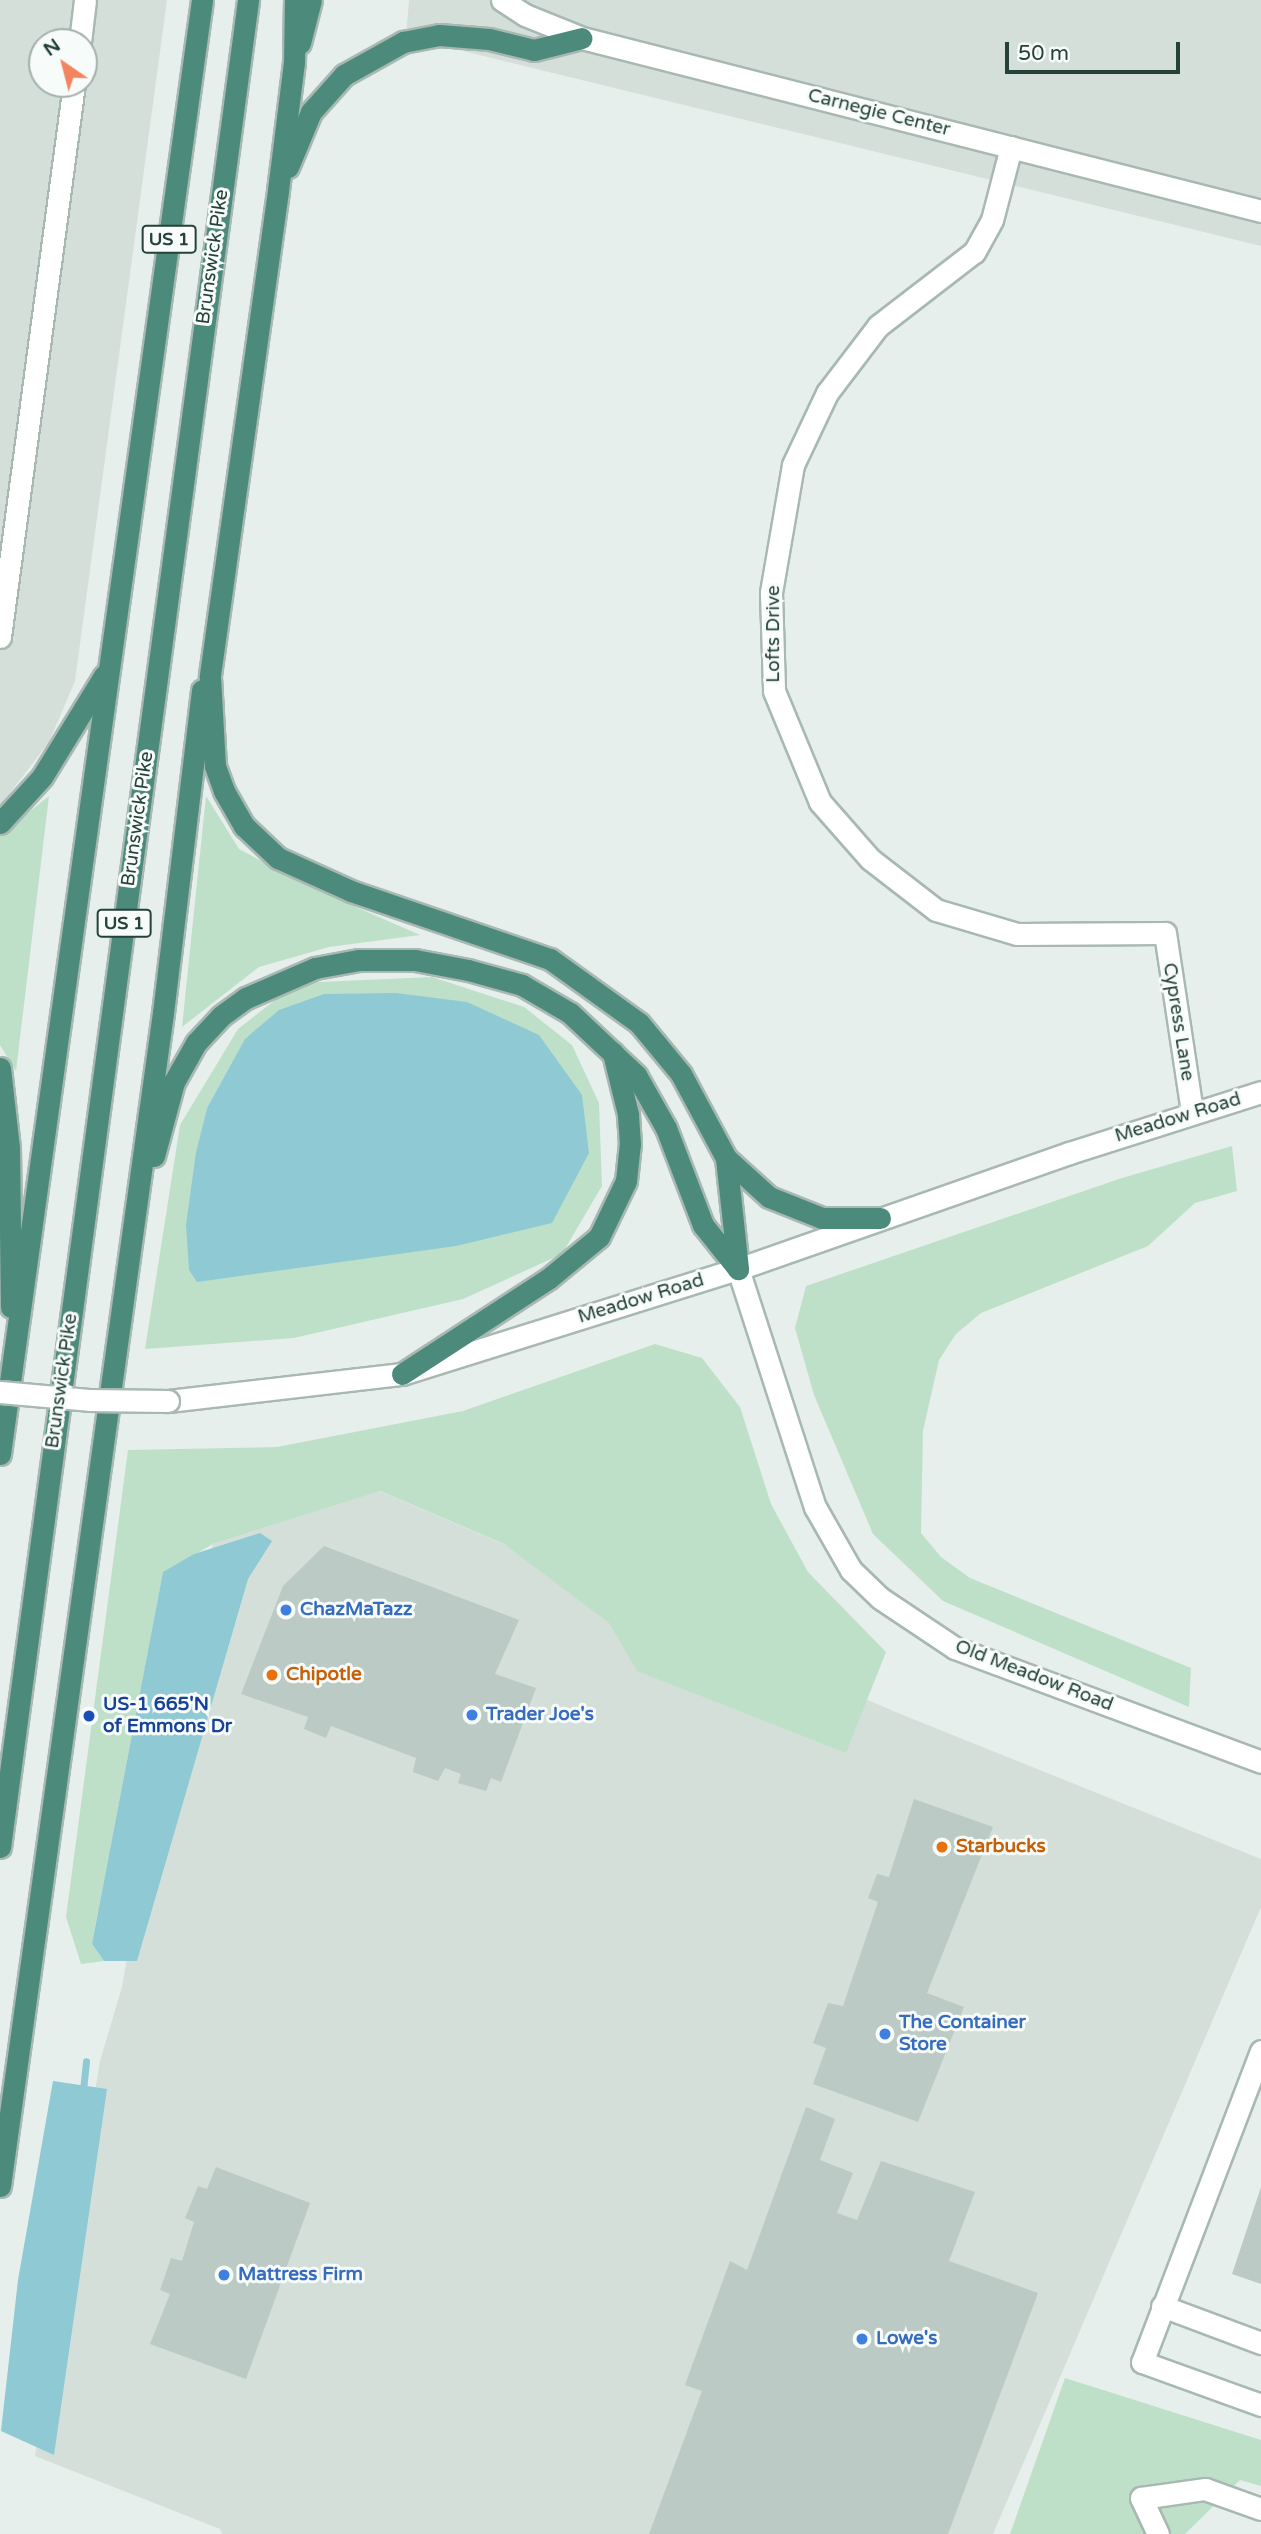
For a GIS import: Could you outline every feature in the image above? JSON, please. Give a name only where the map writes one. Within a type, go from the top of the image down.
[{"type":"highway","name":"US 1","points":[[0,1454],[5,1389],[202,0]]},
{"type":"highway","name":"Brunswick Pike","points":[[0,1847],[248,0]]},
{"type":"highway","points":[[295,0],[294,62],[278,191],[210,677],[215,766],[224,790],[244,826],[278,858],[351,891],[551,959],[639,1023],[681,1074],[726,1158],[769,1197],[812,1214],[880,1218]]},
{"type":"highway","points":[[294,62],[311,0]]},
{"type":"highway","points":[[278,191],[311,112],[344,75],[370,57],[403,42],[439,35],[489,39],[534,50],[582,38]]},
{"type":"highway","points":[[0,823],[43,777],[109,668]]},
{"type":"highway","points":[[0,2186],[132,1236],[200,694],[210,677]]},
{"type":"highway","points":[[132,1236],[174,1082],[185,1062],[221,1016],[268,986],[315,968],[359,960],[415,960],[468,970],[522,985],[570,1013],[612,1051],[635,1075],[666,1128],[703,1225],[738,1269]]},
{"type":"highway","points":[[402,1374],[559,1271],[599,1237],[626,1181],[631,1144],[628,1114],[612,1051]]},
{"type":"highway","points":[[0,1068],[9,1149],[5,1389]]},
{"type":"highway","points":[[726,1158],[738,1269]]},
{"type":"street","points":[[82,28],[85,0]]},
{"type":"street","name":"Carnegie Center","points":[[502,0],[525,15],[582,38],[1261,211]]},
{"type":"street","points":[[0,637],[72,98]]},
{"type":"street","name":"Lofts Drive","points":[[1011,147],[992,220],[974,252],[878,326],[827,393],[793,465],[771,593],[774,691],[820,802],[870,859],[936,910],[1017,934],[1165,933]]},
{"type":"street","name":"Cypress Lane","points":[[1165,933],[1192,1111]]},
{"type":"street","name":"Meadow Road","points":[[5,1389],[168,1401],[402,1374],[738,1269],[1192,1111],[1261,1092]]},
{"type":"street","name":"Old Meadow Road","points":[[738,1269],[815,1507],[851,1570],[880,1598],[955,1648],[1261,1762]]},
{"type":"street","points":[[1261,2051],[1142,2362],[1261,2406]]},
{"type":"street","points":[[1162,2306],[1261,2343]]},
{"type":"street","points":[[1158,2534],[1141,2498],[1205,2489],[1261,2509]]},
{"type":"shaded area","points":[[0,0],[167,0],[75,681],[49,742],[0,806]]},
{"type":"shaded area","points":[[409,0],[1261,0],[1261,246],[406,37]]},
{"type":"shaded area","points":[[379,1491],[898,1713],[1261,1859],[1261,1907],[993,2534],[222,2534],[220,2529],[35,2456],[100,2061],[122,1987],[174,1690],[213,1544]]},
{"type":"green space","points":[[49,796],[16,1071],[0,1045],[0,835]]},
{"type":"green space","points":[[206,796],[239,849],[317,890],[420,935],[329,947],[259,967],[182,1027]]},
{"type":"green space","points":[[432,977],[524,1007],[572,1045],[599,1103],[602,1186],[562,1254],[463,1299],[294,1338],[145,1349],[180,1125],[238,1029],[297,983]],"holes":[[[245,1040],[344,1261],[197,1281],[196,1152],[207,1108]]]},
{"type":"green space","points":[[1232,1146],[1237,1191],[1195,1203],[1148,1246],[981,1313],[956,1334],[939,1360],[923,1431],[921,1533],[941,1557],[970,1578],[1191,1668],[1189,1707],[943,1601],[873,1534],[814,1395],[795,1328],[806,1286],[1122,1178]]},
{"type":"green space","points":[[655,1344],[702,1358],[740,1407],[771,1504],[808,1572],[886,1652],[846,1753],[637,1671],[609,1623],[504,1544],[380,1491],[213,1544],[163,1573],[92,1944],[104,1961],[81,1964],[66,1917],[128,1450],[277,1447],[463,1411]]},
{"type":"green space","points":[[1065,2378],[1261,2440],[1261,2486],[1240,2480],[1185,2534],[1010,2534]]},
{"type":"water","points":[[396,993],[467,1002],[539,1035],[582,1095],[589,1153],[552,1223],[456,1246],[197,1282],[189,1270],[186,1225],[196,1152],[207,1108],[245,1039],[279,1010],[324,994]]},
{"type":"water","points":[[260,1533],[272,1541],[248,1579],[137,1961],[104,1961],[92,1944],[163,1572],[194,1554]]},
{"type":"water","points":[[53,2081],[107,2089],[54,2455],[1,2431],[18,2280]]},
{"type":"building","points":[[324,1546],[519,1620],[495,1674],[536,1688],[501,1782],[491,1778],[486,1791],[458,1783],[461,1774],[445,1768],[438,1781],[413,1772],[416,1758],[331,1726],[326,1738],[304,1729],[308,1717],[241,1694],[283,1586]]},
{"type":"building","points":[[914,1799],[993,1827],[927,1993],[964,2007],[918,2122],[813,2084],[826,2048],[813,2043],[828,2003],[843,2006],[878,1902],[868,1898],[877,1874],[889,1877]]},
{"type":"building","name":"Lowe's","points":[[806,2107],[835,2119],[820,2160],[853,2173],[837,2213],[857,2220],[881,2161],[975,2192],[949,2261],[1038,2293],[948,2534],[649,2534],[702,2391],[685,2385],[730,2261],[747,2270]]},
{"type":"building","name":"Mattress Firm","points":[[216,2167],[310,2203],[246,2379],[150,2344],[170,2294],[160,2290],[171,2258],[182,2261],[194,2222],[185,2218],[198,2186],[207,2189]]},
{"type":"building","points":[[1261,2187],[1261,2284],[1232,2274]]},
{"type":"waterway","points":[[83,2090],[86,2061]]},
{"type":"place","name":"ChazMaTazz","points":[[286,1610]]},
{"type":"place","name":"Chipotle","points":[[272,1675]]},
{"type":"place","name":"Trader Joe's","points":[[472,1715]]},
{"type":"place","name":"US-1 665'N of Emmons Dr","points":[[89,1716]]},
{"type":"place","name":"Starbucks","points":[[942,1847]]},
{"type":"place","name":"The Container Store","points":[[885,2034]]},
{"type":"place","name":"Mattress Firm","points":[[224,2275]]},
{"type":"place","name":"Lowe's","points":[[862,2339]]}]
